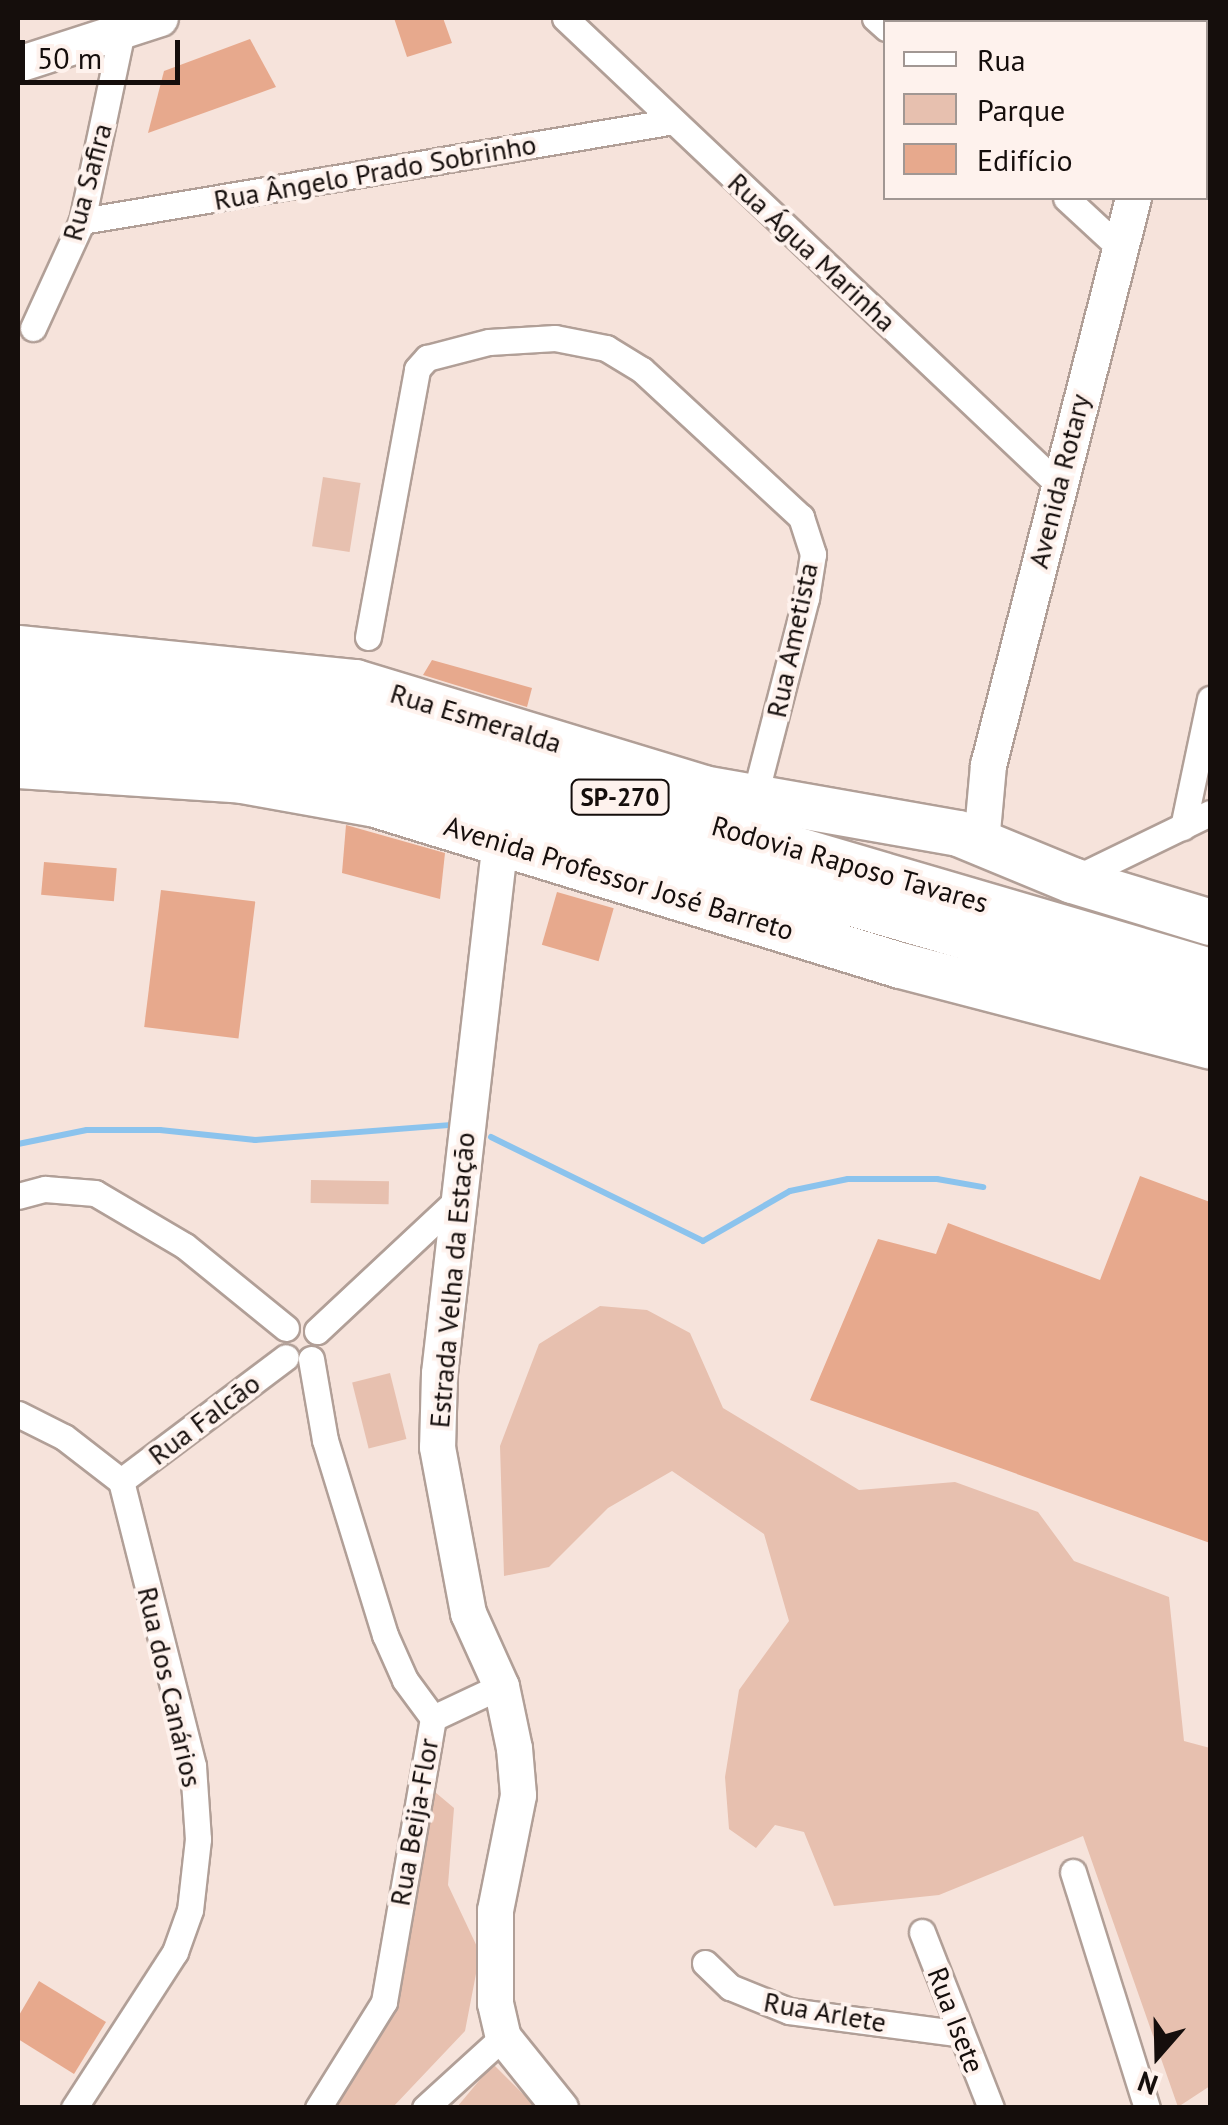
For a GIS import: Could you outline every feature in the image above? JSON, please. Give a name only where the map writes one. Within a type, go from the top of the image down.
[{"type":"highway","name":"Rua Esmeralda","points":[[18,648],[355,682],[754,799],[962,836],[1072,880],[1210,922]]},
{"type":"highway","name":"Rodovia Raposo Tavares","points":[[18,684],[246,704],[410,736],[1210,971]]},
{"type":"highway","name":"Rodovia Raposo Tavares","points":[[18,726],[236,742],[383,766],[1210,1011]]},
{"type":"highway","name":"Avenida Professor José Barreto","points":[[18,764],[299,787],[500,840],[846,949],[1210,1046]]},
{"type":"highway","points":[[500,840],[623,857],[1210,1011]]},
{"type":"street","points":[[18,64],[160,18]]},
{"type":"street","name":"Rua Água Marinha","points":[[565,18],[668,122],[1060,486]]},
{"type":"street","name":"Rua Safira","points":[[33,328],[82,222],[122,30]]},
{"type":"street","name":"Rua Ângelo Prado Sobrinho","points":[[82,222],[668,122]]},
{"type":"street","points":[[1068,200],[1120,248]]},
{"type":"street","name":"Avenida Rotary","points":[[962,836],[988,765],[1132,200]]},
{"type":"street","name":"Rua Ametista","points":[[368,636],[411,385],[426,358],[489,342],[555,338],[606,348],[642,370],[778,489],[802,517],[813,554],[754,799]]},
{"type":"street","points":[[1182,827],[1210,699]]},
{"type":"street","points":[[1072,880],[1210,812]]},
{"type":"street","name":"Estrada Velha da Estação","points":[[500,840],[458,1200],[437,1447],[468,1613],[501,1686],[518,1795],[495,1910],[491,1973],[503,2038],[560,2108]]},
{"type":"street","points":[[18,1196],[45,1189],[96,1193],[185,1246],[286,1328]]},
{"type":"street","points":[[317,1331],[458,1200]]},
{"type":"street","points":[[302,1322],[317,1331],[320,1346],[298,1358],[281,1348],[286,1328],[302,1322]]},
{"type":"street","name":"Rua Falcão","points":[[121,1480],[298,1358]]},
{"type":"street","name":"Rua Beija-Flor","points":[[298,1358],[385,1635],[405,1680],[433,1718],[384,2002],[318,2108]]},
{"type":"street","points":[[18,1414],[64,1437],[121,1480]]},
{"type":"street","name":"Rua dos Canários","points":[[74,2108],[175,1952],[190,1910],[198,1839],[193,1766],[121,1480]]},
{"type":"street","points":[[433,1718],[501,1686]]},
{"type":"street","points":[[1073,1872],[1147,2108]]},
{"type":"street","name":"Rua Isete","points":[[922,1932],[991,2108]]},
{"type":"street","name":"Rua Arlete","points":[[705,1963],[730,1987],[790,2011],[958,2032]]},
{"type":"street","points":[[425,2108],[503,2038]]},
{"type":"green space","points":[[323,477],[361,483],[350,552],[312,546]]},
{"type":"green space","points":[[311,1180],[389,1181],[389,1204],[311,1203]]},
{"type":"green space","points":[[600,1306],[647,1310],[690,1333],[723,1408],[859,1490],[955,1482],[1038,1512],[1074,1561],[1169,1597],[1184,1741],[1210,1748],[1210,2086],[1178,2107],[1083,1836],[939,1895],[834,1906],[804,1832],[775,1825],[756,1848],[729,1829],[725,1777],[739,1690],[789,1621],[764,1534],[672,1471],[608,1508],[549,1567],[504,1576],[500,1446],[539,1344]]},
{"type":"green space","points":[[390,1373],[406,1439],[369,1448],[352,1382]]},
{"type":"green space","points":[[435,1792],[454,1808],[448,1885],[480,1953],[465,2031],[393,2107],[334,2108],[398,2007]]},
{"type":"green space","points":[[493,2064],[536,2107],[457,2107]]},
{"type":"building","points":[[394,18],[443,18],[452,43],[407,57]]},
{"type":"building","points":[[250,39],[276,87],[148,133],[164,71]]},
{"type":"building","points":[[432,660],[532,688],[527,707],[423,675]]},
{"type":"building","points":[[346,825],[445,853],[440,899],[342,873]]},
{"type":"building","points":[[44,862],[117,868],[114,901],[41,895]]},
{"type":"building","points":[[161,890],[255,902],[238,1039],[144,1027]]},
{"type":"building","points":[[557,892],[614,908],[599,961],[542,945]]},
{"type":"building","points":[[1140,1176],[1210,1202],[1210,1543],[810,1400],[878,1239],[936,1254],[948,1223],[1100,1280]]},
{"type":"building","points":[[39,1981],[106,2022],[74,2074],[18,2039],[18,2017]]},
{"type":"waterway","points":[[18,1144],[87,1130],[160,1130],[255,1140],[448,1125]]},
{"type":"waterway","points":[[491,1137],[703,1241],[790,1191],[848,1179],[937,1179],[983,1187]]}]
